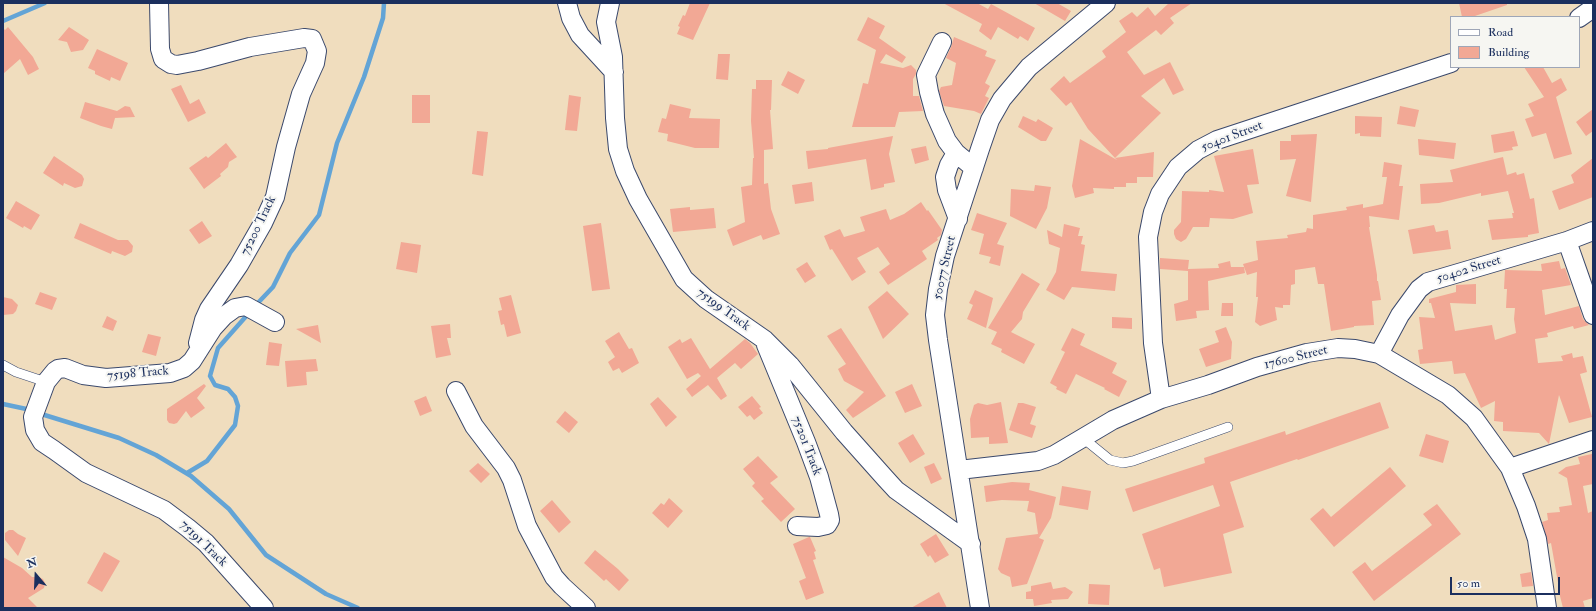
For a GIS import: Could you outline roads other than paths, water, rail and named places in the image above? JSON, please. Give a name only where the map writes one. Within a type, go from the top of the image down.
[{"type":"street","name":"75200 Track","points":[[160,3],[160,49],[163,59],[171,64],[198,61],[287,39],[310,38],[315,43],[317,51],[315,63],[301,94],[286,147],[275,197],[240,266],[209,309],[204,320],[195,356]]},
{"type":"street","points":[[567,3],[571,18],[580,35],[614,72]]},
{"type":"street","name":"75199 Track","points":[[610,3],[606,22],[613,57],[615,118],[618,149],[628,178],[655,231],[684,279],[693,289],[765,340],[790,365],[844,432],[892,486],[971,544]]},
{"type":"street","name":"50077 Street","points":[[980,608],[935,315],[938,289],[945,256],[990,120],[1002,99],[1028,67],[1087,9],[1106,3]]},
{"type":"street","points":[[1580,17],[1593,8]]},
{"type":"street","points":[[942,42],[928,70],[926,80],[935,114],[943,133],[956,152],[974,168]]},
{"type":"street","name":"50401 Street","points":[[1161,399],[1153,343],[1148,237],[1153,212],[1160,194],[1178,167],[1198,150],[1217,140],[1450,63]]},
{"type":"street","points":[[956,152],[945,177],[947,190],[958,219]]},
{"type":"street","name":"50402 Street","points":[[1379,354],[1400,315],[1419,289],[1428,282],[1567,241],[1593,231]]},
{"type":"street","points":[[1567,241],[1593,315]]},
{"type":"street","name":"75198 Track","points":[[131,494],[86,473],[42,442],[35,430],[36,409],[46,382],[55,370],[61,368],[83,375],[106,378],[170,373],[184,368],[192,361],[218,322],[235,308],[246,306],[275,322]]},
{"type":"street","name":"75201 Track","points":[[765,340],[769,354],[819,477],[829,514],[830,520],[827,525],[818,527],[797,526]]},
{"type":"street","name":"17600 Street","points":[[958,470],[1038,461],[1054,455],[1113,420],[1161,399],[1307,353],[1338,348],[1355,349],[1379,354],[1448,395],[1474,418],[1510,468],[1526,506],[1537,539],[1547,608]]},
{"type":"street","points":[[456,391],[474,426],[506,468],[527,526],[554,577],[586,608]]},
{"type":"street","points":[[1510,468],[1593,440]]},
{"type":"street","name":"75191 Track","points":[[131,494],[164,510],[206,543],[264,608]]},
{"type":"lane","points":[[3,365],[16,372],[46,382]]},
{"type":"lane","points":[[1083,438],[1110,460],[1123,463],[1134,461],[1228,427]]},
{"type":"waterway","points":[[3,21],[45,3]]},
{"type":"waterway","points":[[255,306],[273,287],[290,253],[319,215],[337,143],[364,77],[383,18],[384,3]]},
{"type":"waterway","points":[[187,473],[207,461],[235,425],[238,406],[235,397],[228,389],[215,385],[210,376],[218,348],[249,313]]},
{"type":"waterway","points":[[3,404],[31,410]]},
{"type":"waterway","points":[[38,413],[119,438],[156,455],[191,476],[229,509],[266,555],[326,594],[358,608]]}]
